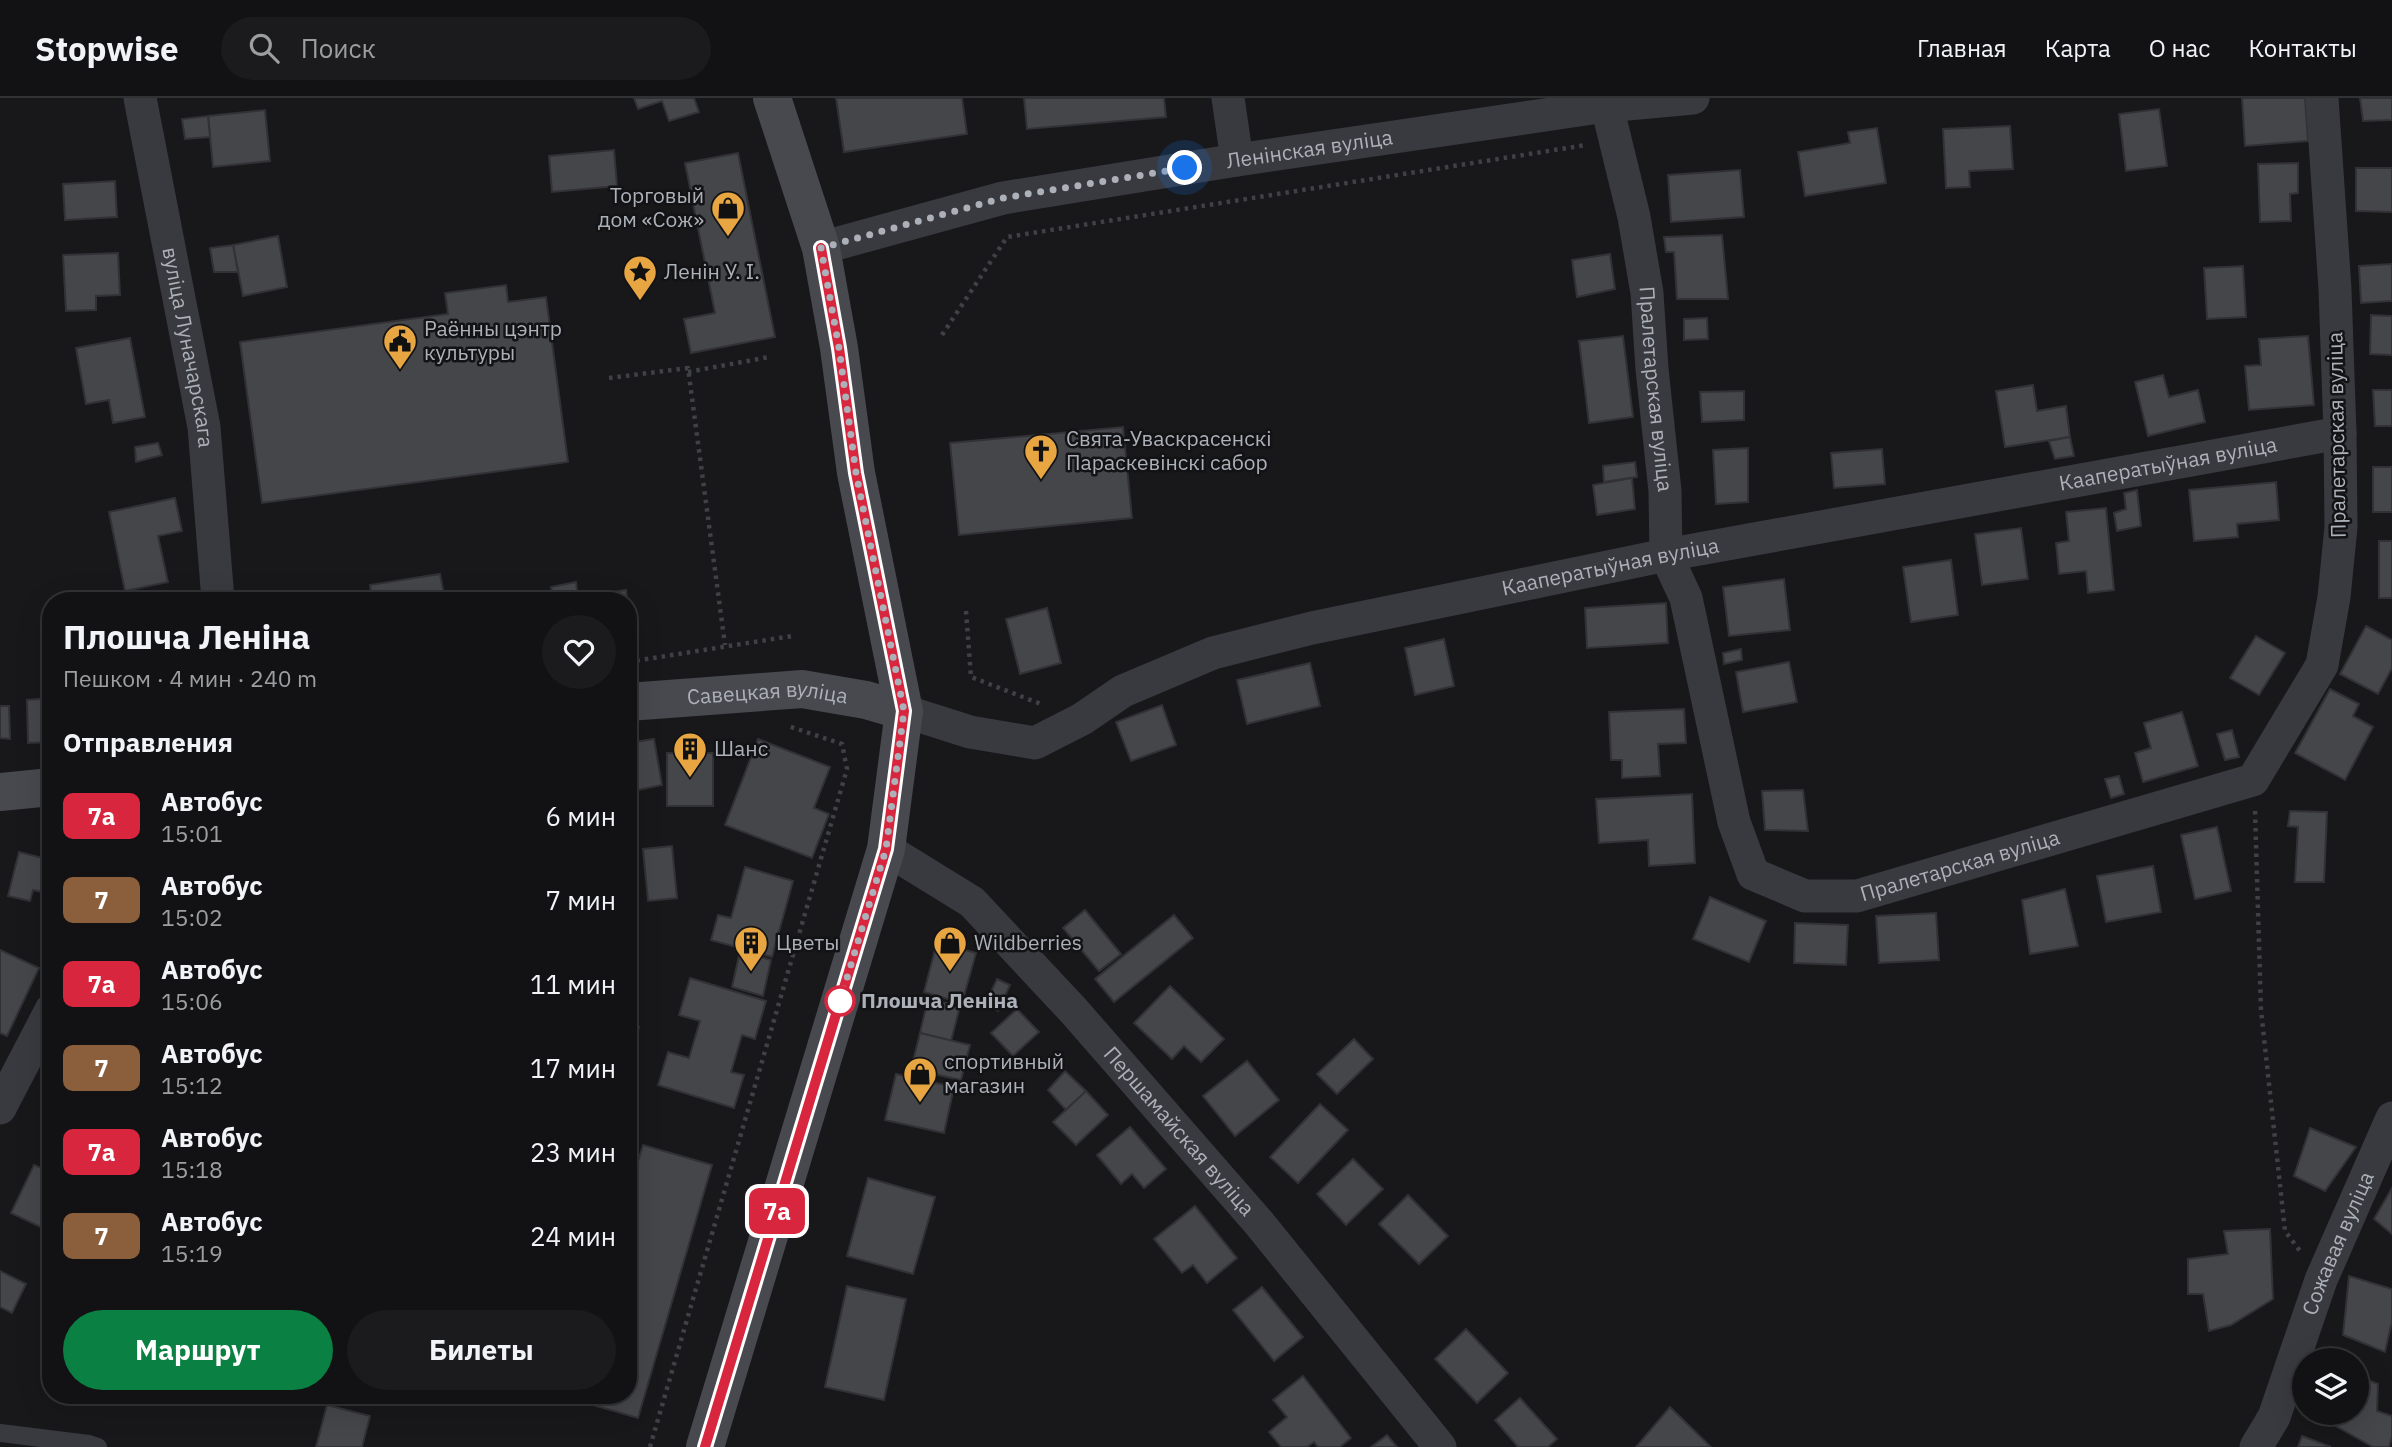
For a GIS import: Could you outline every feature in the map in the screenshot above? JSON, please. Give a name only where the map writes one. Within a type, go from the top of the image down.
[{"type":"main road","points":[[705,1447],[886,849],[904,711],[856,473],[839,348],[821,248],[772,98]]},
{"type":"main road","name":"Савецкая вуліца","points":[[637,701],[802,689],[866,700],[904,711]]},
{"type":"main road","points":[[0,792],[42,788]]},
{"type":"street","name":"вуліца Луначарскага","points":[[140,98],[204,427],[217,592]]},
{"type":"street","points":[[1228,98],[1237,160]]},
{"type":"street","name":"Ленінская вуліца","points":[[821,248],[1003,198],[1606,102],[1693,98]]},
{"type":"street","name":"Пралетарская вуліца","points":[[1606,102],[1634,217],[1647,293],[1665,491],[1666,555],[1686,598],[1734,822],[1753,874],[1805,896],[1857,896],[2253,780],[2322,665],[2334,597],[2341,527],[2335,289],[2322,98]]},
{"type":"street","name":"Кааператыўная вуліца","points":[[904,711],[970,732],[1035,743],[1082,719],[1123,691],[1213,653],[1312,628],[1666,555],[2340,433]]},
{"type":"street","name":"Першамайская вуліца","points":[[886,849],[972,902],[1073,1010],[1259,1223],[1440,1447]]},
{"type":"street","points":[[0,1108],[42,1027]]},
{"type":"street","name":"Сожавая вуліца","points":[[2256,1447],[2274,1417],[2321,1280],[2392,1118]]},
{"type":"lane","points":[[0,1433],[98,1447]]},
{"type":"path","points":[[942,335],[1007,237],[1615,140]]},
{"type":"path","points":[[688,372],[769,356]]},
{"type":"path","points":[[609,378],[688,368],[724,645]]},
{"type":"path","points":[[966,611],[971,677],[1082,719]]},
{"type":"path","points":[[637,660],[792,636]]},
{"type":"path","points":[[650,1447],[847,769],[842,744],[786,725]]},
{"type":"path","points":[[2253,780],[2262,1010],[2285,1231],[2321,1280]]},
{"type":"building","points":[[634,98],[694,98],[699,112],[669,121],[662,101],[638,109]]},
{"type":"building","points":[[836,98],[962,98],[967,134],[844,152]]},
{"type":"building","points":[[1024,98],[1164,98],[1166,117],[1027,129]]},
{"type":"building","points":[[2242,98],[2305,98],[2308,141],[2245,146]]},
{"type":"building","points":[[2360,98],[2392,98],[2392,120],[2363,121]]},
{"type":"building","points":[[2159,109],[2167,166],[2126,171],[2119,114]]},
{"type":"building","points":[[265,110],[270,161],[213,167],[208,116]]},
{"type":"building","points":[[208,116],[210,137],[185,139],[182,119]]},
{"type":"building","points":[[2010,126],[2013,169],[1969,171],[1970,187],[1946,188],[1943,129]]},
{"type":"building","points":[[1877,128],[1886,183],[1805,196],[1798,152],[1850,143],[1848,132]]},
{"type":"building","points":[[614,150],[617,186],[552,192],[549,156]]},
{"type":"building","name":"Торговый дом «Сож»","points":[[738,153],[775,337],[691,353],[684,319],[715,313],[685,163]]},
{"type":"building","points":[[2298,163],[2298,193],[2290,194],[2291,221],[2260,222],[2258,164]]},
{"type":"building","points":[[2356,168],[2392,168],[2392,212],[2356,211]]},
{"type":"building","points":[[1740,170],[1744,217],[1671,222],[1668,175]]},
{"type":"building","points":[[115,181],[117,217],[65,220],[63,184]]},
{"type":"building","points":[[1722,235],[1728,299],[1677,299],[1674,252],[1666,252],[1664,237]]},
{"type":"building","points":[[278,236],[287,287],[243,296],[233,245]]},
{"type":"building","points":[[233,245],[238,272],[214,272],[210,248]]},
{"type":"building","points":[[118,253],[120,295],[96,296],[96,310],[66,311],[63,255]]},
{"type":"building","points":[[1610,254],[1615,289],[1577,297],[1572,260]]},
{"type":"building","points":[[2392,264],[2392,301],[2361,303],[2359,266]]},
{"type":"building","points":[[2243,266],[2246,317],[2207,319],[2204,268]]},
{"type":"building","name":"Раённы цэнтр культуры","points":[[506,285],[508,302],[546,297],[568,462],[262,503],[240,342],[448,314],[445,293]]},
{"type":"building","points":[[2371,315],[2392,316],[2392,355],[2370,354]]},
{"type":"building","points":[[1707,318],[1708,339],[1684,340],[1684,319]]},
{"type":"building","points":[[1623,336],[1633,417],[1589,423],[1579,341]]},
{"type":"building","points":[[2308,336],[2314,405],[2249,410],[2245,366],[2261,365],[2259,339]]},
{"type":"building","points":[[130,338],[145,417],[113,423],[109,400],[86,404],[76,348]]},
{"type":"building","points":[[2163,375],[2169,397],[2198,390],[2205,422],[2148,436],[2135,382]]},
{"type":"building","points":[[2033,385],[2037,411],[2066,406],[2070,437],[2005,447],[1996,391]]},
{"type":"building","points":[[2373,390],[2392,390],[2392,426],[2375,426]]},
{"type":"building","points":[[1744,391],[1744,420],[1702,422],[1700,392]]},
{"type":"building","name":"Свята-Уваскрасенскі Параскевінскі сабор","points":[[1123,427],[1132,518],[959,535],[950,443]]},
{"type":"building","points":[[2070,437],[2074,456],[2055,459],[2049,441]]},
{"type":"building","points":[[158,443],[162,455],[136,462],[135,447]]},
{"type":"building","points":[[1748,448],[1748,502],[1716,504],[1713,450]]},
{"type":"building","points":[[1882,449],[1885,484],[1834,488],[1831,453]]},
{"type":"building","points":[[1635,462],[1637,477],[1604,482],[1603,466]]},
{"type":"building","points":[[2373,467],[2392,467],[2392,512],[2373,512]]},
{"type":"building","points":[[1632,478],[1635,509],[1597,515],[1593,485]]},
{"type":"building","points":[[2276,482],[2279,520],[2237,524],[2238,537],[2194,541],[2189,490]]},
{"type":"building","points":[[2137,490],[2141,526],[2117,531],[2114,513],[2126,509],[2124,493]]},
{"type":"building","points":[[175,498],[182,531],[158,536],[168,582],[125,591],[109,512]]},
{"type":"building","points":[[2106,508],[2114,590],[2088,593],[2086,571],[2059,574],[2056,543],[2069,541],[2066,512]]},
{"type":"building","points":[[2021,528],[2028,579],[1982,585],[1975,534]]},
{"type":"building","points":[[2379,541],[2392,541],[2392,598],[2379,598]]},
{"type":"building","points":[[1951,560],[1958,615],[1911,622],[1903,567]]},
{"type":"building","points":[[440,574],[443,592],[371,592],[370,585]]},
{"type":"building","points":[[1784,579],[1790,630],[1729,636],[1723,587]]},
{"type":"building","points":[[576,582],[577,592],[552,592],[551,587]]},
{"type":"building","points":[[1666,603],[1668,643],[1587,648],[1585,608]]},
{"type":"building","points":[[1047,608],[1061,663],[1020,674],[1006,619]]},
{"type":"building","points":[[2366,626],[2392,640],[2392,668],[2378,694],[2340,674]]},
{"type":"building","points":[[2256,636],[2285,653],[2259,695],[2230,678]]},
{"type":"building","points":[[1444,639],[1454,686],[1415,695],[1405,648]]},
{"type":"building","points":[[1741,649],[1742,660],[1724,664],[1723,653]]},
{"type":"building","points":[[1789,662],[1797,702],[1743,712],[1736,672]]},
{"type":"building","points":[[1310,663],[1320,706],[1247,724],[1237,680]]},
{"type":"building","points":[[2330,689],[2359,704],[2353,716],[2373,727],[2345,780],[2295,753]]},
{"type":"building","points":[[42,699],[42,742],[28,743],[27,700]]},
{"type":"building","points":[[1162,705],[1176,745],[1131,761],[1116,722]]},
{"type":"building","points":[[0,706],[9,706],[10,739],[0,738]]},
{"type":"building","points":[[1684,709],[1686,743],[1658,744],[1660,776],[1622,778],[1622,760],[1611,760],[1609,712]]},
{"type":"building","points":[[2182,712],[2198,766],[2143,782],[2135,753],[2151,748],[2144,723]]},
{"type":"building","points":[[2232,730],[2239,757],[2225,760],[2217,734]]},
{"type":"building","points":[[654,739],[662,785],[637,790],[637,742]]},
{"type":"building","points":[[758,739],[830,767],[814,808],[829,814],[812,858],[725,825]]},
{"type":"building","name":"Шанс","points":[[667,753],[713,753],[713,806],[667,806]]},
{"type":"building","points":[[2119,776],[2124,794],[2111,798],[2105,779]]},
{"type":"building","points":[[1803,790],[1808,831],[1765,830],[1762,791]]},
{"type":"building","points":[[1692,794],[1695,863],[1649,866],[1648,840],[1599,843],[1596,799]]},
{"type":"building","points":[[2290,811],[2327,812],[2324,882],[2295,882],[2298,827],[2288,826]]},
{"type":"building","points":[[2217,827],[2231,891],[2195,899],[2181,835]]},
{"type":"building","points":[[672,846],[677,898],[648,901],[643,849]]},
{"type":"building","points":[[19,852],[42,858],[42,892],[33,890],[30,901],[8,896]]},
{"type":"building","points":[[2153,866],[2161,912],[2106,922],[2097,876]]},
{"type":"building","points":[[745,867],[793,881],[772,957],[711,940],[718,915],[731,918]]},
{"type":"building","points":[[2065,889],[2078,946],[2030,954],[2022,900]]},
{"type":"building","points":[[1710,897],[1766,921],[1749,962],[1693,939]]},
{"type":"building","points":[[1085,910],[1121,954],[1099,971],[1063,928]]},
{"type":"building","points":[[1936,913],[1939,960],[1879,963],[1876,916]]},
{"type":"building","points":[[1174,915],[1193,938],[1114,1002],[1095,979]]},
{"type":"building","points":[[1795,923],[1848,925],[1846,965],[1794,963]]},
{"type":"building","name":"Wildberries","points":[[937,942],[976,953],[962,1003],[924,992]]},
{"type":"building","points":[[0,950],[39,968],[7,1036],[0,1033]]},
{"type":"building","name":"Цветы","points":[[740,951],[771,960],[763,996],[732,987]]},
{"type":"building","points":[[690,978],[766,1001],[755,1039],[742,1035],[731,1072],[744,1075],[734,1108],[658,1085],[668,1052],[689,1058],[700,1021],[679,1015]]},
{"type":"building","points":[[997,979],[1010,985],[998,1011],[985,1005]]},
{"type":"building","points":[[1170,986],[1224,1039],[1201,1062],[1184,1046],[1172,1059],[1134,1023]]},
{"type":"building","points":[[928,999],[960,1006],[951,1041],[920,1033]]},
{"type":"building","points":[[1017,1009],[1039,1032],[1013,1056],[991,1033]]},
{"type":"building","points":[[920,1033],[970,1045],[961,1080],[911,1069]]},
{"type":"building","points":[[1354,1039],[1373,1059],[1337,1094],[1317,1074]]},
{"type":"building","points":[[1247,1061],[1279,1100],[1235,1136],[1203,1096]]},
{"type":"building","points":[[1065,1071],[1086,1091],[1066,1110],[1048,1090]]},
{"type":"building","name":"спортивный магазин","points":[[896,1074],[954,1087],[944,1133],[885,1120]]},
{"type":"building","points":[[1086,1091],[1108,1115],[1076,1145],[1053,1122]]},
{"type":"building","points":[[1320,1104],[1348,1130],[1298,1183],[1270,1157]]},
{"type":"building","points":[[1130,1127],[1166,1169],[1144,1188],[1132,1174],[1121,1184],[1097,1155]]},
{"type":"building","points":[[2310,1128],[2356,1147],[2325,1191],[2294,1176]]},
{"type":"building","points":[[643,1145],[712,1165],[638,1418],[590,1404],[637,1404],[637,1165]]},
{"type":"building","points":[[1353,1159],[1383,1189],[1346,1225],[1317,1194]]},
{"type":"building","points":[[34,1165],[42,1168],[42,1228],[11,1213]]},
{"type":"building","points":[[868,1178],[935,1197],[913,1274],[847,1256]]},
{"type":"building","points":[[2392,1188],[2392,1234],[2374,1219]]},
{"type":"building","points":[[1408,1195],[1448,1236],[1419,1264],[1379,1224]]},
{"type":"building","points":[[1195,1206],[1237,1258],[1207,1283],[1193,1265],[1182,1273],[1154,1239]]},
{"type":"building","points":[[2270,1229],[2273,1299],[2231,1325],[2209,1331],[2203,1294],[2188,1294],[2188,1259],[2228,1254],[2224,1231]]},
{"type":"building","points":[[0,1271],[26,1284],[12,1313],[0,1307]]},
{"type":"building","points":[[2349,1276],[2392,1289],[2392,1321],[2385,1352],[2343,1335]]},
{"type":"building","points":[[847,1286],[906,1299],[884,1400],[825,1387]]},
{"type":"building","points":[[1262,1287],[1303,1337],[1274,1361],[1233,1310]]},
{"type":"building","points":[[1466,1329],[1508,1373],[1477,1403],[1435,1359]]},
{"type":"building","points":[[1303,1376],[1351,1438],[1340,1447],[1318,1447],[1314,1442],[1307,1447],[1281,1447],[1269,1432],[1287,1417],[1273,1400]]},
{"type":"building","points":[[2369,1381],[2378,1384],[2377,1411],[2392,1416],[2389,1447],[2373,1447],[2334,1425],[2369,1425]]},
{"type":"building","points":[[1520,1398],[1557,1439],[1548,1447],[1518,1447],[1495,1420]]},
{"type":"building","points":[[327,1405],[370,1416],[362,1447],[316,1447]]},
{"type":"building","points":[[1670,1407],[1711,1447],[1636,1447]]},
{"type":"building","points":[[1387,1435],[1397,1447],[1371,1447]]},
{"type":"building","points":[[2302,1436],[2331,1447],[2298,1447]]},
{"type":"bus line","name":"7а","points":[[705,1447],[886,849],[904,711],[856,473],[839,348],[821,248]]},
{"type":"place","name":"Торговый дом «Сож»","points":[[728,238]]},
{"type":"place","name":"Ленін У. І.","points":[[640,302]]},
{"type":"place","name":"Раённы цэнтр культуры","points":[[400,371]]},
{"type":"place","name":"Свята-Уваскрасенскі Параскевінскі сабор","points":[[1041,481]]},
{"type":"place","name":"Шанс","points":[[690,779]]},
{"type":"place","name":"Цветы","points":[[751,973]]},
{"type":"place","name":"Wildberries","points":[[950,973]]},
{"type":"place","name":"Плошча Леніна","points":[[840,1001]]},
{"type":"place","name":"спортивный магазин","points":[[920,1104]]},
{"type":"route","points":[[840,1001],[886,849],[904,711],[856,473],[839,348],[821,248],[1003,198],[1185,168]]}]
